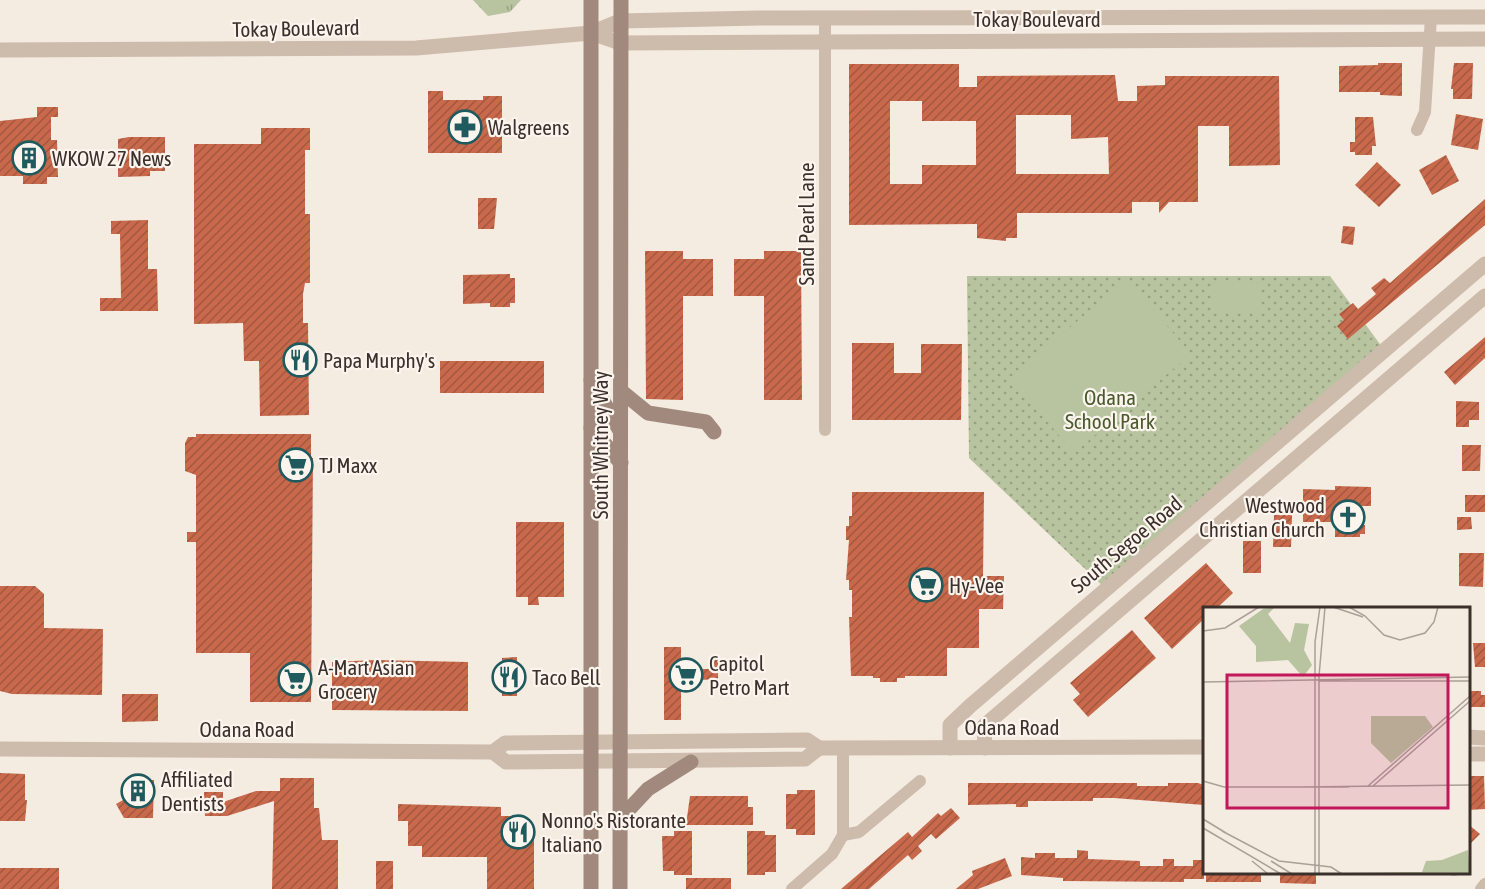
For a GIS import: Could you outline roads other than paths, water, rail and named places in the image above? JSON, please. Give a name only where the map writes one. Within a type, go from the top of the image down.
[{"type":"main road","name":"South Whitney Way","points":[[591,0],[591,889]]},
{"type":"main road","name":"South Whitney Way","points":[[620,889],[619,820],[622,742],[621,0]]},
{"type":"main road","points":[[591,380],[621,432]]},
{"type":"main road","points":[[621,391],[648,413],[706,422],[714,432]]},
{"type":"main road","points":[[591,428],[621,463]]},
{"type":"main road","points":[[619,820],[648,789],[692,762]]},
{"type":"street","points":[[1417,130],[1425,112],[1431,17]]},
{"type":"street","name":"Tokay Boulevard","points":[[0,50],[416,48],[591,33],[620,21],[825,18],[1485,17]]},
{"type":"street","name":"Sand Pearl Lane","points":[[825,18],[825,430]]},
{"type":"street","name":"Tokay Boulevard","points":[[591,33],[620,43],[1485,39]]},
{"type":"street","name":"South Segoe Road","points":[[950,748],[950,726],[970,706],[1484,267]]},
{"type":"street","points":[[985,748],[984,726],[1485,296]]},
{"type":"street","points":[[1470,737],[1485,738]]},
{"type":"street","name":"Odana Road","points":[[0,749],[493,752],[505,743],[807,740],[819,748],[1203,747]]},
{"type":"street","name":"Odana Road","points":[[493,752],[506,762],[692,762],[805,759],[819,748]]},
{"type":"street","points":[[792,889],[832,854],[843,835],[843,748]]},
{"type":"street","points":[[843,835],[860,832],[920,781]]},
{"type":"street","points":[[1481,889],[1485,884]]},
{"type":"place","name":"Walgreens","points":[[465,127]]},
{"type":"place","name":"WKOW 27 News","points":[[29,158]]},
{"type":"place","name":"Papa Murphy's","points":[[300,360]]},
{"type":"place","name":"TJ Maxx","points":[[296,465]]},
{"type":"place","name":"Westwood Christian Church","points":[[1348,517]]},
{"type":"place","name":"Hy-Vee","points":[[926,585]]},
{"type":"place","name":"Capitol Petro Mart","points":[[686,675]]},
{"type":"place","name":"Taco Bell","points":[[509,677]]},
{"type":"place","name":"A-Mart Asian Grocery","points":[[295,679]]},
{"type":"place","name":"Affiliated Dentists","points":[[138,791]]},
{"type":"place","name":"Nonno's Ristorante Italiano","points":[[518,832]]},
{"type":"park label","name":"Odana School Park","points":[[1110,409]]}]
